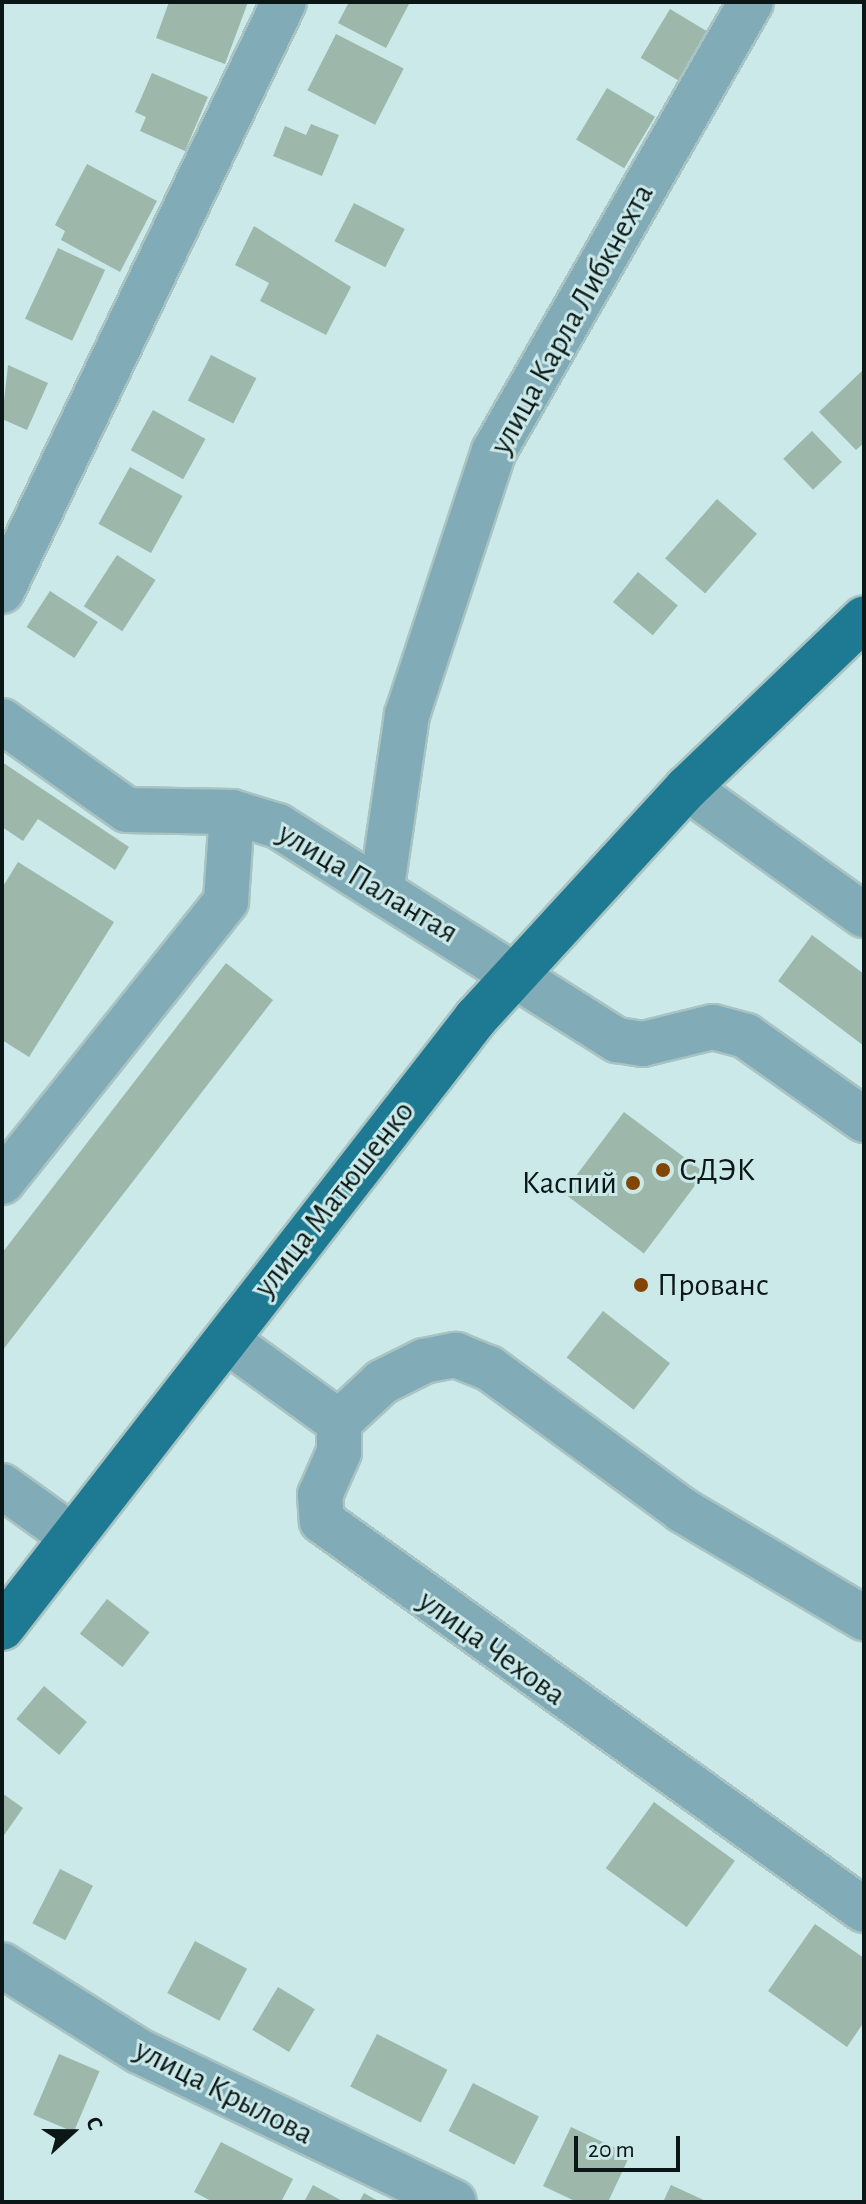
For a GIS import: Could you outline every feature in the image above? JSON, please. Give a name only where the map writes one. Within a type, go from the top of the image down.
[{"type":"main road","name":"улица Матюшенко","points":[[2,1628],[516,972],[687,788],[864,618]]},
{"type":"street","points":[[2,591],[284,2]]},
{"type":"street","name":"улица Карла Либкнехта","points":[[382,886],[407,715],[494,451],[751,2]]},
{"type":"street","name":"улица Палантая","points":[[2,721],[127,810],[232,812],[278,826],[382,886],[617,1040],[643,1044],[713,1027],[746,1036],[864,1120]]},
{"type":"street","points":[[687,788],[864,915]]},
{"type":"street","points":[[2,1182],[226,901],[232,812]]},
{"type":"street","points":[[226,1340],[339,1422],[382,1382],[424,1361],[467,1359],[489,1368],[682,1510],[864,1618]]},
{"type":"street","name":"улица Чехова","points":[[339,1422],[339,1452],[320,1495],[322,1521],[864,1910]]},
{"type":"street","points":[[2,1486],[73,1537]]},
{"type":"street","name":"улица Крылова","points":[[2,1965],[139,2051],[454,2202]]},
{"type":"building","points":[[169,2],[248,2],[225,64],[156,38]]},
{"type":"building","points":[[349,2],[410,2],[386,48],[338,23]]},
{"type":"building","points":[[670,9],[710,33],[681,82],[641,58]]},
{"type":"building","points":[[336,34],[404,69],[375,125],[307,90]]},
{"type":"building","points":[[152,73],[208,97],[185,151],[140,131],[146,117],[135,112]]},
{"type":"building","points":[[607,88],[655,117],[624,168],[576,139]]},
{"type":"building","points":[[311,124],[339,135],[322,176],[273,156],[285,126],[306,135]]},
{"type":"building","points":[[87,164],[157,201],[120,272],[61,240],[65,231],[55,225]]},
{"type":"building","points":[[354,203],[405,229],[385,267],[334,241]]},
{"type":"building","points":[[254,226],[351,287],[326,335],[260,301],[269,283],[235,265]]},
{"type":"building","points":[[58,248],[105,270],[72,341],[25,319]]},
{"type":"building","points":[[211,355],[256,378],[233,424],[188,400]]},
{"type":"building","points":[[8,365],[48,383],[27,430],[2,419]]},
{"type":"building","points":[[864,369],[864,443],[856,450],[819,412]]},
{"type":"building","points":[[153,410],[205,439],[183,479],[131,450]]},
{"type":"building","points":[[812,431],[842,462],[813,490],[783,459]]},
{"type":"building","points":[[130,467],[182,496],[151,553],[98,524]]},
{"type":"building","points":[[717,499],[757,534],[705,593],[665,559]]},
{"type":"building","points":[[117,555],[156,580],[122,631],[84,606]]},
{"type":"building","points":[[638,572],[678,605],[653,635],[613,602]]},
{"type":"building","points":[[50,591],[98,622],[74,658],[27,627]]},
{"type":"building","points":[[2,762],[129,847],[115,870],[38,819],[23,841],[2,827]]},
{"type":"building","points":[[18,862],[114,922],[29,1057],[2,1040],[2,888]]},
{"type":"building","points":[[812,935],[864,974],[864,1046],[778,981]]},
{"type":"building","points":[[226,963],[273,1000],[2,1351],[2,1253]]},
{"type":"building","name":"Каспий","points":[[624,1112],[705,1173],[644,1253],[563,1193]]},
{"type":"building","points":[[603,1311],[670,1363],[634,1410],[567,1357]]},
{"type":"building","points":[[107,1599],[150,1632],[122,1667],[80,1634]]},
{"type":"building","points":[[44,1686],[87,1722],[59,1755],[16,1719]]},
{"type":"building","points":[[2,1793],[23,1808],[2,1838]]},
{"type":"building","points":[[654,1802],[735,1861],[687,1927],[606,1868]]},
{"type":"building","points":[[60,1869],[93,1886],[65,1940],[32,1923]]},
{"type":"building","points":[[815,1924],[864,1958],[864,2022],[847,2047],[768,1991]]},
{"type":"building","points":[[195,1941],[247,1969],[219,2021],[167,1993]]},
{"type":"building","points":[[278,1987],[315,2009],[289,2052],[252,2030]]},
{"type":"building","points":[[377,2034],[447,2070],[421,2122],[350,2087]]},
{"type":"building","points":[[59,2054],[100,2071],[74,2132],[33,2115]]},
{"type":"building","points":[[473,2083],[539,2117],[514,2165],[448,2131]]},
{"type":"building","points":[[571,2127],[630,2155],[608,2202],[577,2202],[543,2186]]},
{"type":"building","points":[[221,2142],[293,2179],[281,2202],[213,2202],[194,2192]]},
{"type":"building","points":[[313,2185],[344,2202],[304,2202]]},
{"type":"building","points":[[671,2185],[708,2202],[663,2202]]},
{"type":"building","points":[[364,2193],[380,2202],[359,2202]]},
{"type":"place","name":"СДЭК","points":[[663,1170]]},
{"type":"place","name":"Каспий","points":[[633,1183]]},
{"type":"place","name":"Прованс","points":[[641,1285]]}]
